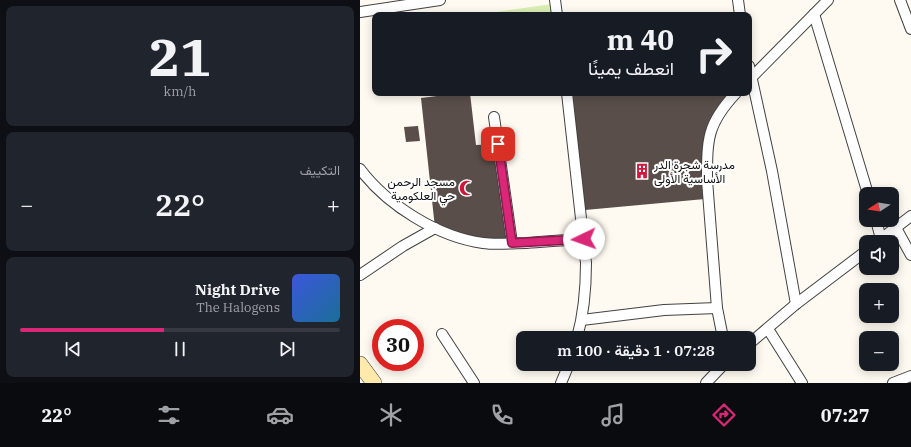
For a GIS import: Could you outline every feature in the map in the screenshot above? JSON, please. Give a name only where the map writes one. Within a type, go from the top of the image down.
[{"type":"street","points":[[360,12],[438,0]]},
{"type":"street","points":[[556,0],[557,12]]},
{"type":"street","points":[[738,0],[740,12]]},
{"type":"street","points":[[752,77],[828,0]]},
{"type":"street","points":[[900,0],[911,29]]},
{"type":"street","points":[[814,14],[866,187]]},
{"type":"street","points":[[752,87],[772,171],[796,304]]},
{"type":"street","points":[[567,96],[584,239],[586,276],[582,320],[579,331]]},
{"type":"street","points":[[722,331],[718,308],[707,180],[708,143],[711,129],[716,119],[734,96]]},
{"type":"street","points":[[494,117],[512,243]]},
{"type":"street","points":[[360,169],[385,195],[397,205],[435,228],[466,240],[484,243],[512,243],[584,239]]},
{"type":"street","points":[[886,235],[911,216]]},
{"type":"street","points":[[360,275],[403,246],[435,228]]},
{"type":"street","points":[[896,228],[911,255]]},
{"type":"street","points":[[756,338],[796,304],[859,256]]},
{"type":"street","points":[[582,320],[664,310],[718,308]]},
{"type":"street","points":[[768,329],[802,383]]},
{"type":"street","points":[[442,334],[474,383]]},
{"type":"street","points":[[360,364],[374,383]]},
{"type":"street","points":[[561,383],[566,371]]},
{"type":"street","points":[[893,383],[911,376]]},
{"type":"street","points":[[706,383],[715,379]]},
{"type":"green space","points":[[552,4],[553,12],[496,12]]},
{"type":"building","name":"مسجد الرحمن حي العلكومية","points":[[437,96],[470,96],[476,145],[498,144],[512,243],[484,243],[435,228],[421,98]]},
{"type":"building","name":"مدرسة شجرة الدر الأساسية الأولى","points":[[571,96],[730,96],[717,109],[705,199],[585,210]]},
{"type":"building","points":[[418,126],[420,141],[406,142],[404,127]]},
{"type":"place","name":"مدرسة شجرة الدر الأساسية الأولى","points":[[642,171]]},
{"type":"place","name":"مسجد الرحمن حي العلكومية","points":[[467,188]]},
{"type":"route","points":[[498,144],[512,243],[584,239]]}]
